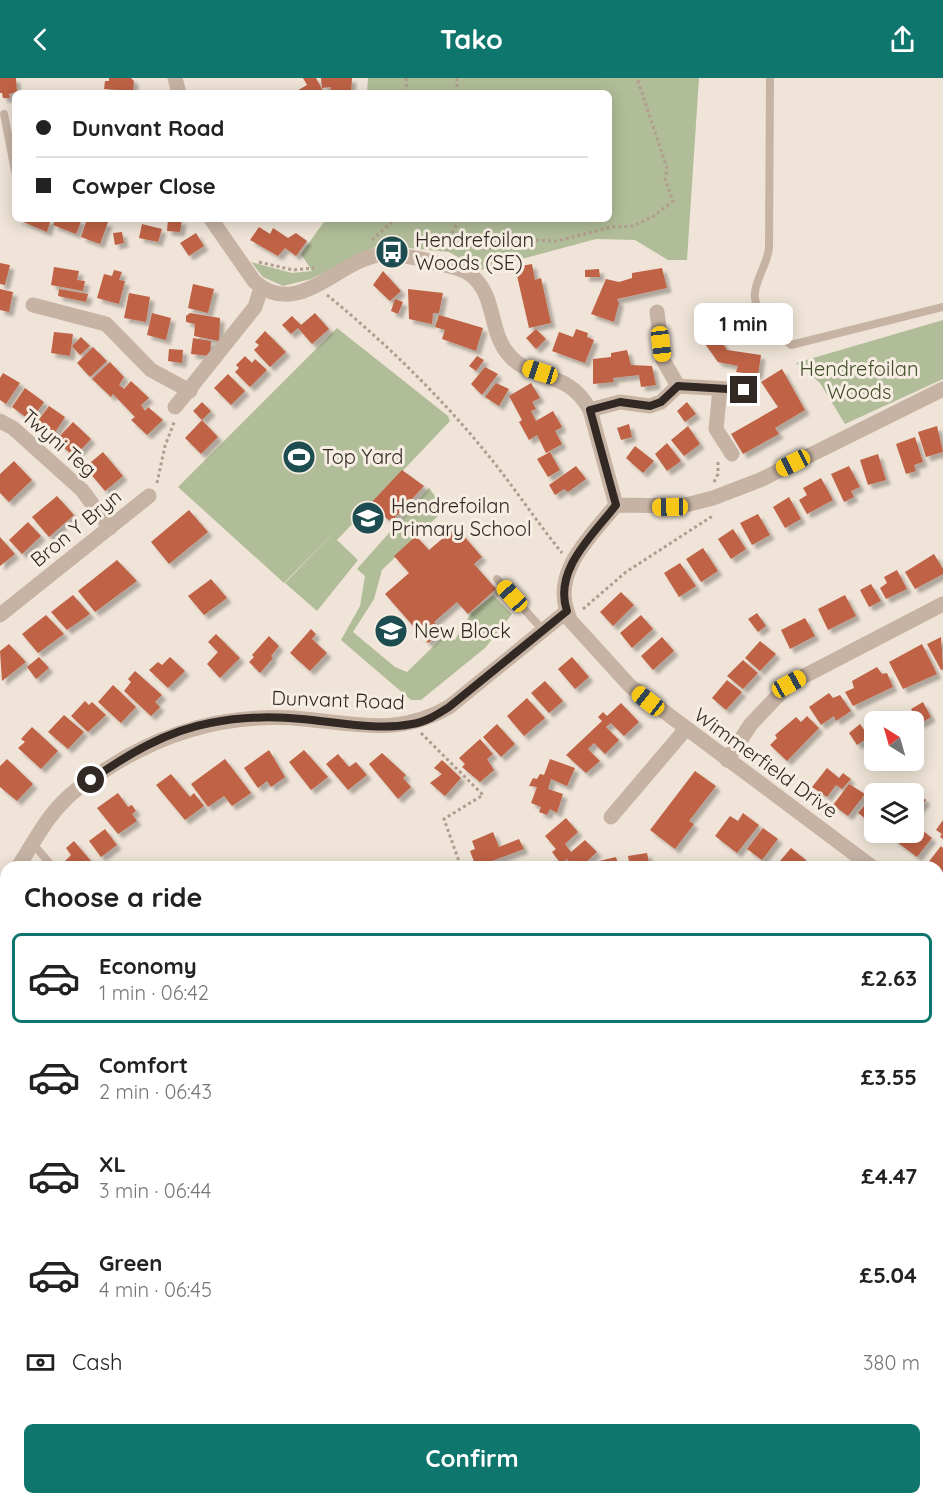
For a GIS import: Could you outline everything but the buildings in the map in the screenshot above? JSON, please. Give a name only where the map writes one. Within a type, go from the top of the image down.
[{"type":"street","points":[[213,222],[261,288],[282,294],[317,287],[345,268],[379,254],[428,261],[469,273],[489,298],[502,345],[509,355],[528,368],[562,380],[577,390],[590,410],[616,505]]},
{"type":"street","points":[[175,407],[255,307],[261,288]]},
{"type":"street","points":[[33,305],[106,324],[151,370],[190,391]]},
{"type":"street","points":[[657,312],[663,360],[678,386]]},
{"type":"street","points":[[590,410],[620,402],[650,406],[661,402],[678,386],[744,390]]},
{"type":"street","points":[[720,389],[716,429],[732,454]]},
{"type":"street","points":[[616,505],[682,506],[713,498],[760,480],[943,389]]},
{"type":"street","name":"Twyni Teg","points":[[0,421],[13,428],[82,490],[110,528]]},
{"type":"street","name":"Bron Y Bryn","points":[[0,615],[149,496]]},
{"type":"street","points":[[569,615],[563,589],[571,563],[616,505]]},
{"type":"street","points":[[727,760],[751,724],[774,697],[789,684],[943,604]]},
{"type":"street","name":"Dunvant Road","points":[[22,861],[64,800],[91,780],[150,744],[184,729],[212,722],[271,718],[358,725],[412,724],[429,719],[449,707],[542,629],[569,615]]},
{"type":"street","name":"Wimmerfield Drive","points":[[569,615],[630,686],[685,730],[864,861]]},
{"type":"street","points":[[611,817],[685,730]]},
{"type":"lane","points":[[770,78],[769,247],[768,259],[755,293],[757,306],[763,316],[780,337],[791,345],[943,307]]},
{"type":"lane","points":[[4,114],[12,155]]},
{"type":"lane","points":[[497,579],[542,629]]},
{"type":"lane","points":[[33,844],[48,861]]},
{"type":"path","points":[[448,240],[485,249],[531,240],[557,241],[611,227],[633,226],[654,216],[673,201],[664,179],[667,168],[637,78]]},
{"type":"path","points":[[447,266],[448,240],[458,222]]},
{"type":"path","points":[[237,257],[293,270],[320,268]]},
{"type":"path","points":[[317,287],[367,327],[443,402],[480,445],[571,563]]},
{"type":"path","points":[[149,496],[160,477],[165,446],[175,419],[175,407]]},
{"type":"path","points":[[569,615],[626,572],[717,513]]},
{"type":"path","points":[[412,724],[483,795],[444,819],[459,861]]},
{"type":"green space","points":[[368,78],[699,78],[687,260],[668,260],[635,240],[596,239],[481,270],[449,252],[379,245],[311,279],[283,286],[263,277],[251,262],[292,273],[312,271],[301,254],[324,222],[612,222],[612,90],[367,90]]},
{"type":"green space","name":"Hendrefoilan Woods","points":[[943,320],[943,379],[845,424],[820,383],[796,363]]},
{"type":"green space","points":[[337,328],[448,416],[450,421],[337,540],[358,560],[317,611],[285,583],[345,521],[284,583],[178,487]]},
{"type":"green space","points":[[429,488],[440,503],[439,515],[382,570],[374,599],[353,632],[395,667],[407,672],[445,635],[455,640],[471,613],[493,595],[512,614],[485,648],[421,700],[411,700],[341,640],[360,606],[365,576],[357,569]]},
{"type":"place","name":"Hendrefoilan Woods (SE)","points":[[392,252]]},
{"type":"place","name":"Top Yard","points":[[299,457]]},
{"type":"place","name":"Hendrefoilan Primary School","points":[[368,518]]},
{"type":"place","name":"New Block","points":[[391,631]]},
{"type":"route","points":[[91,780],[118,761],[150,744],[184,729],[212,722],[271,718],[386,726],[412,724],[429,719],[449,707],[542,629],[567,611],[563,600],[563,589],[571,563],[616,505],[590,410],[620,402],[650,406],[661,402],[678,386],[744,390]]}]
